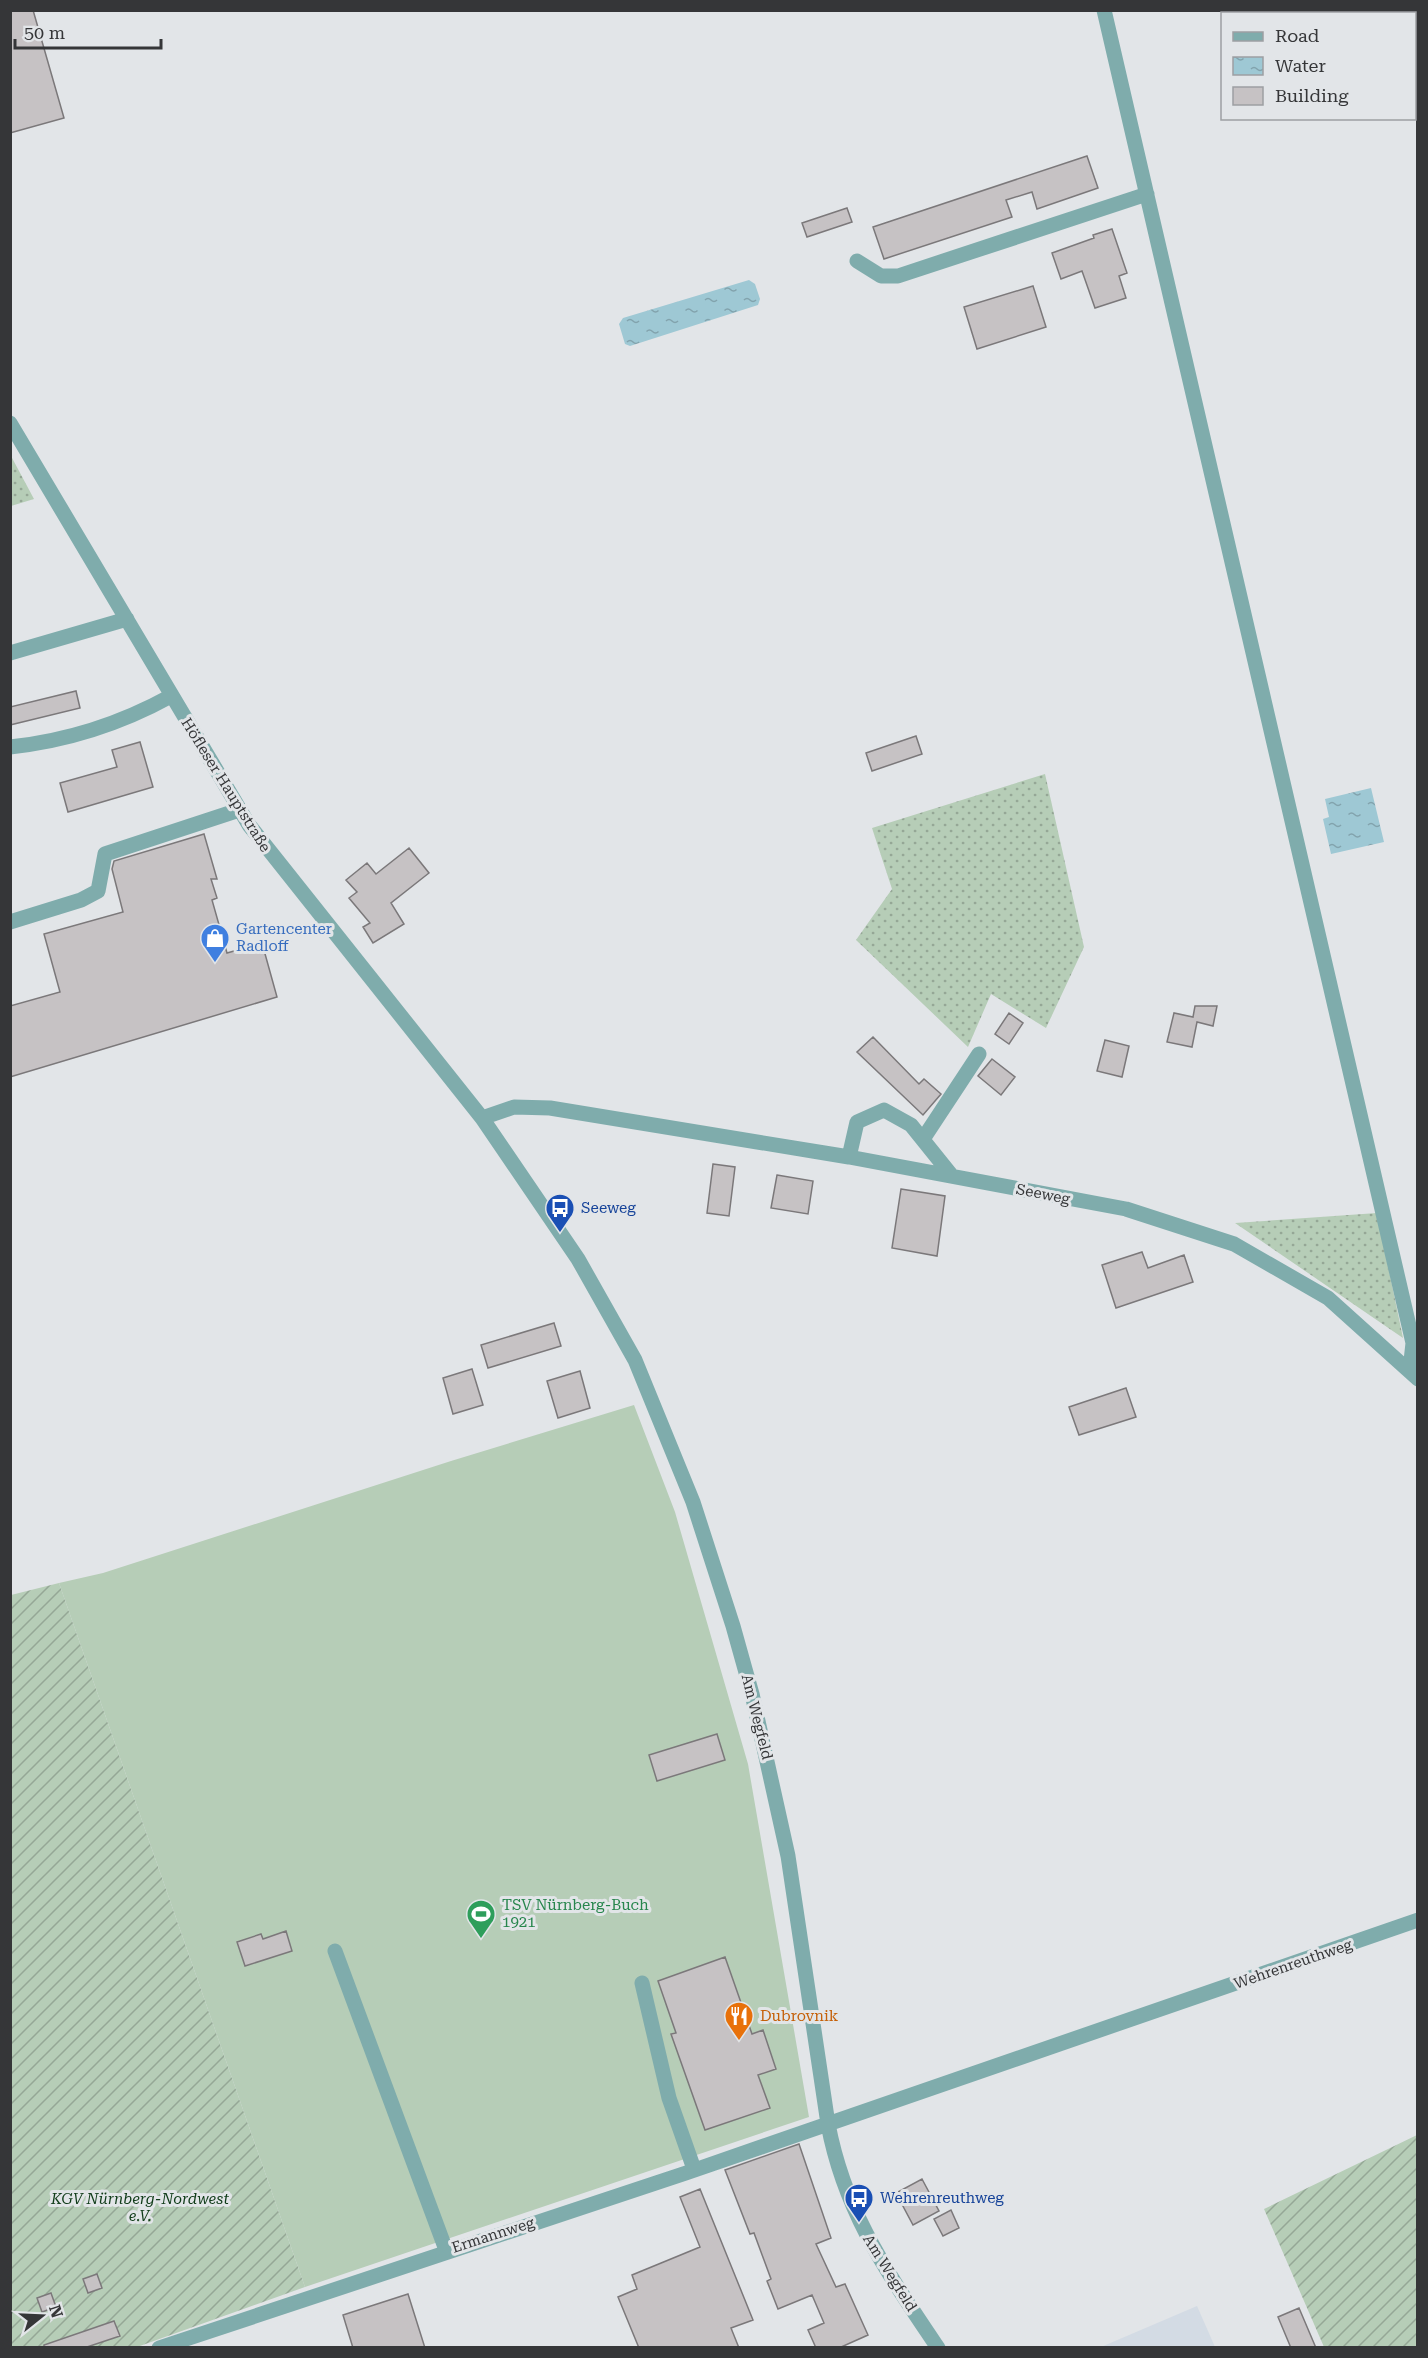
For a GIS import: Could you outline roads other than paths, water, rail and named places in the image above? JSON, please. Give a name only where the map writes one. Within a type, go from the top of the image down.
[{"type":"street","points":[[1104,10],[1413,1343],[1414,1375]]},
{"type":"street","points":[[857,261],[880,276],[898,276],[1147,194]]},
{"type":"street","name":"Höfleser Hauptstraße","points":[[10,423],[239,810],[273,858],[482,1118]]},
{"type":"street","points":[[10,653],[127,619]]},
{"type":"street","points":[[10,747],[93,730],[141,713],[171,696]]},
{"type":"street","points":[[10,922],[81,900],[98,891],[105,854],[239,810]]},
{"type":"street","points":[[923,1139],[980,1054]]},
{"type":"street","name":"Seeweg","points":[[482,1118],[514,1107],[541,1107],[849,1157],[1126,1209],[1234,1244],[1329,1298],[1414,1375]]},
{"type":"street","points":[[849,1157],[857,1122],[884,1110],[912,1125],[952,1176]]},
{"type":"street","name":"Am Wegfeld","points":[[482,1118],[578,1259],[626,1343],[664,1430],[718,1578],[752,1694],[788,1856],[828,2124],[840,2175],[859,2223],[938,2348]]},
{"type":"street","name":"Wehrenreuthweg","points":[[828,2124],[1418,1920]]},
{"type":"street","points":[[335,1951],[447,2250]]},
{"type":"street","points":[[642,1983],[669,2098],[694,2169]]},
{"type":"street","name":"Ermannweg","points":[[159,2348],[828,2124]]},
{"type":"water","points":[[749,280],[755,284],[760,299],[758,305],[630,346],[625,344],[619,324],[623,318]]},
{"type":"water","points":[[1371,788],[1384,842],[1331,854],[1323,819],[1329,817],[1325,799]]},
{"type":"place","name":"Gartencenter Radloff","points":[[215,964]]},
{"type":"place","name":"Seeweg","points":[[560,1234]]},
{"type":"place","name":"TSV Nürnberg-Buch 1921","points":[[481,1940]]},
{"type":"place","name":"Dubrovnik","points":[[739,2042]]},
{"type":"place","name":"Wehrenreuthweg","points":[[859,2224]]},
{"type":"park label","name":"KGV Nürnberg-Nordwest e.V.","points":[[140,2208]]}]
